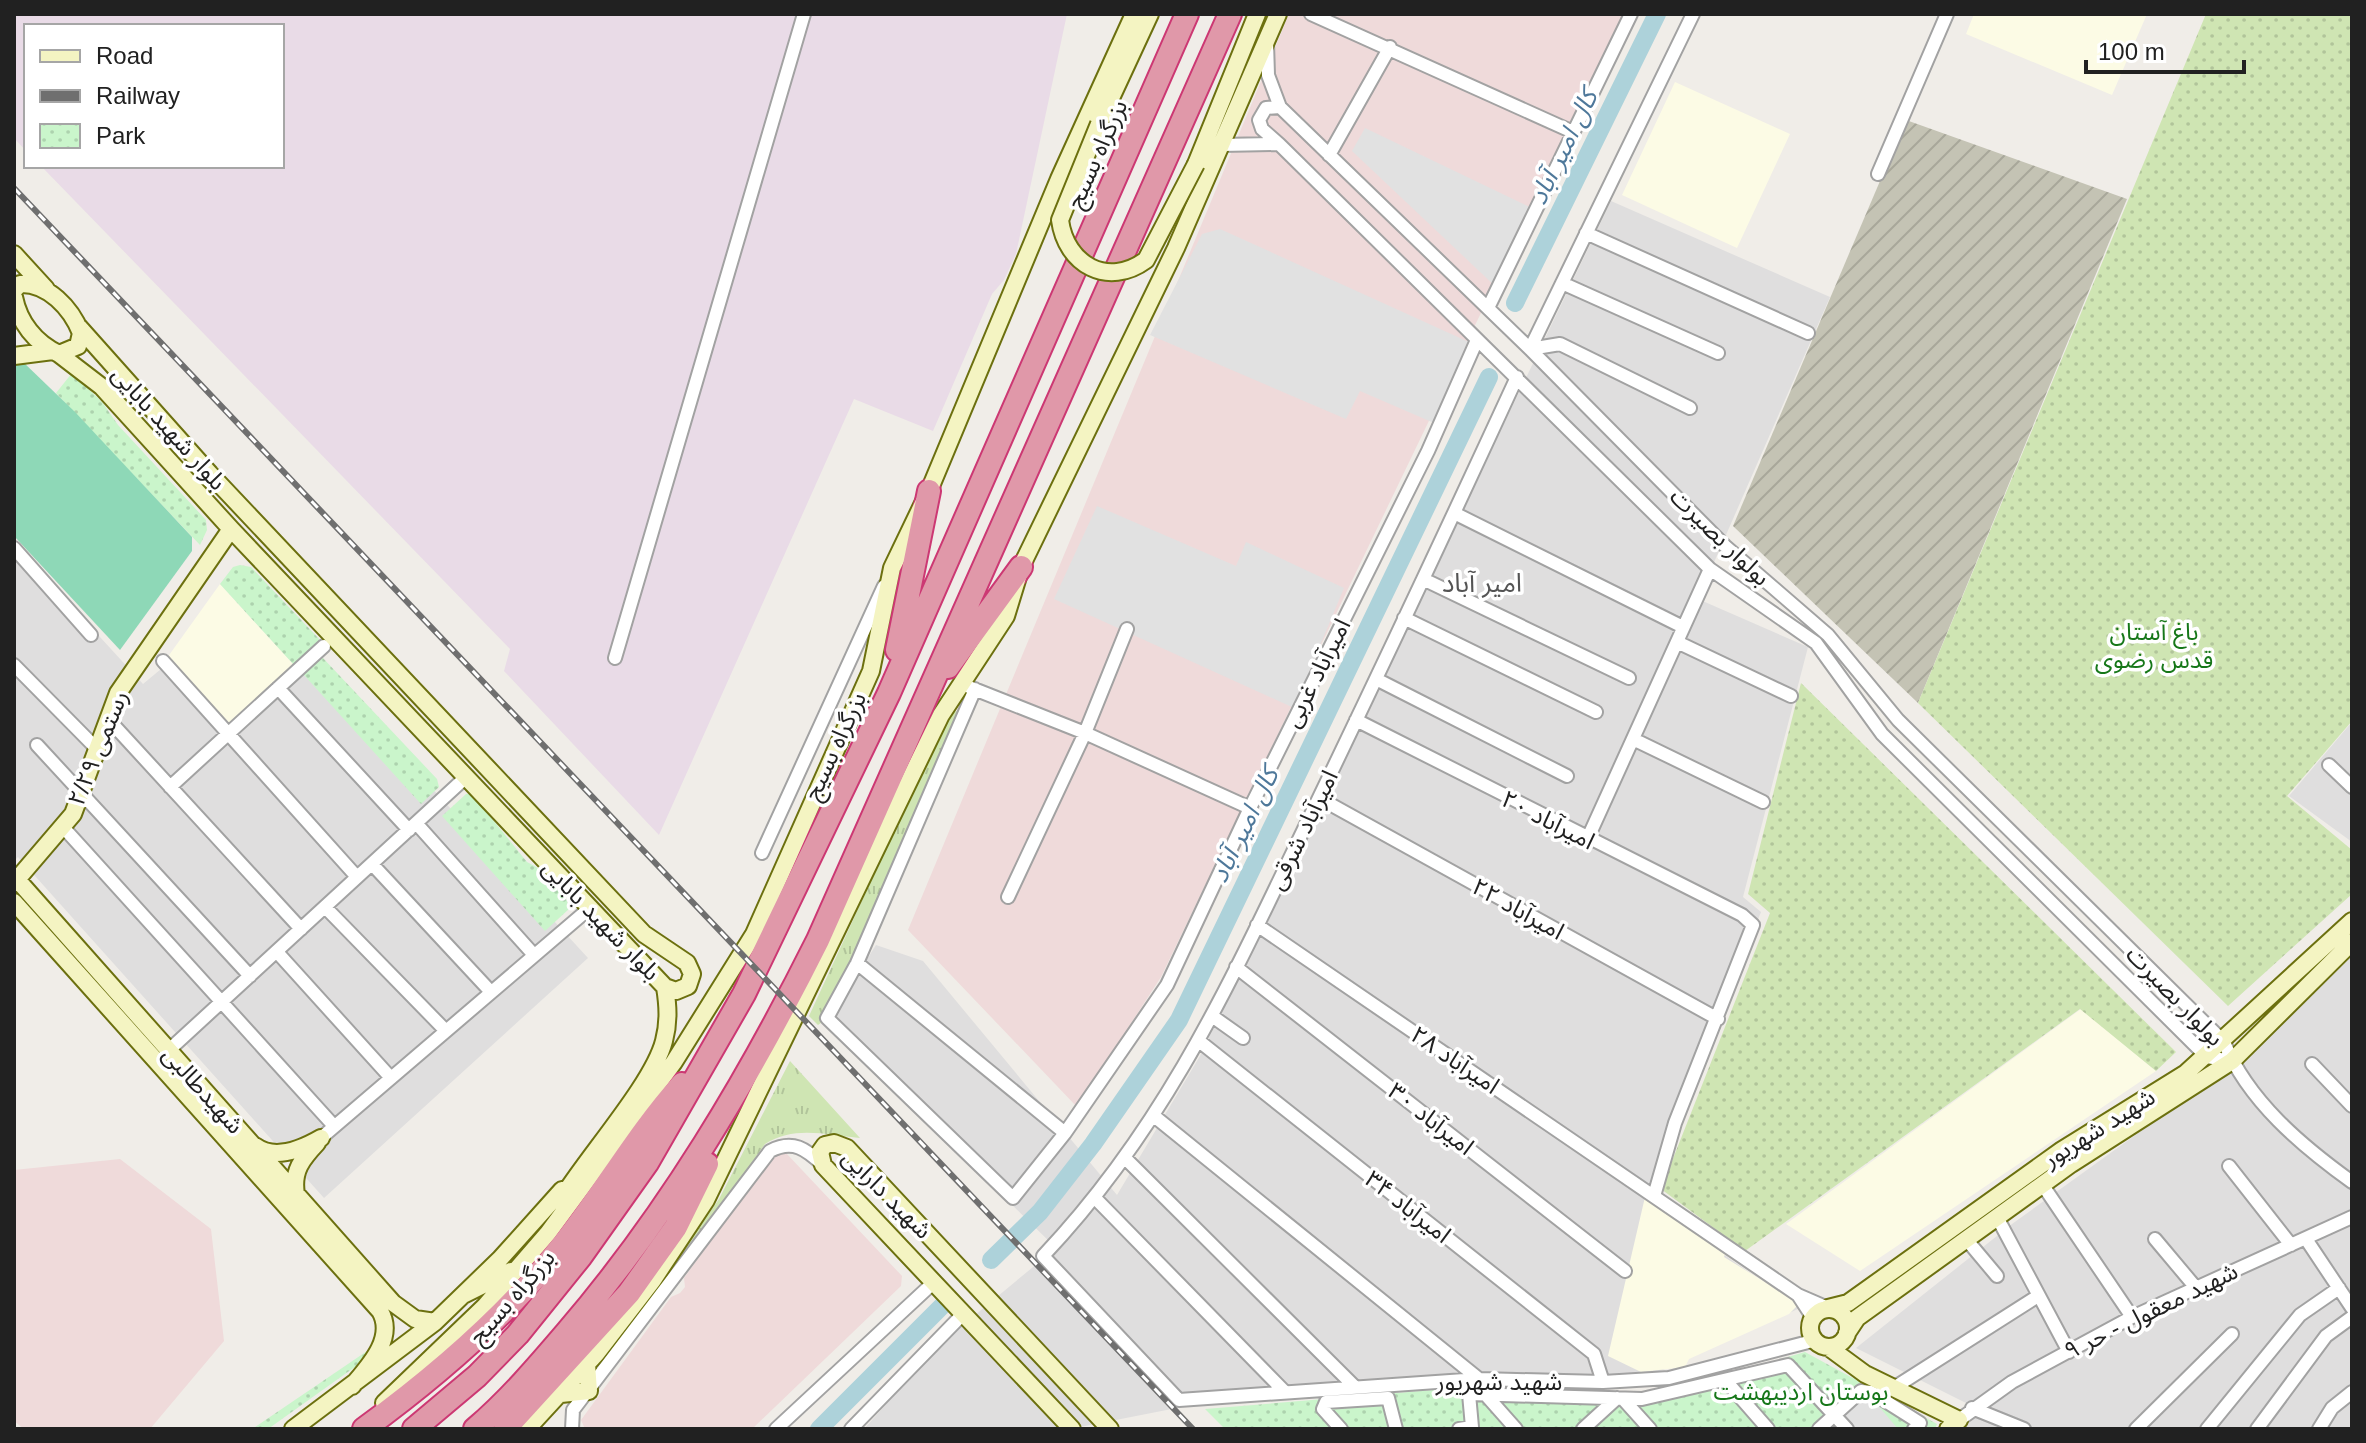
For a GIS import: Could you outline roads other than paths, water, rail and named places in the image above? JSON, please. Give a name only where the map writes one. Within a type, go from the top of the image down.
[{"type":"highway","name":"بزرگراه بسیج","points":[[414,1429],[508,1345],[581,1256],[647,1163],[712,1050],[780,922],[889,693],[1187,14]]},
{"type":"highway","points":[[505,1429],[629,1293],[676,1227],[818,940],[1230,14]]},
{"type":"highway","points":[[889,693],[929,491]]},
{"type":"highway","points":[[922,704],[1021,567]]},
{"type":"highway","points":[[364,1429],[429,1382],[499,1315],[564,1243],[657,1111],[712,1050]]},
{"type":"highway","points":[[475,1429],[504,1405],[613,1279],[751,1073]]},
{"type":"street","points":[[615,658],[804,14]]},
{"type":"street","points":[[762,853],[929,491],[1059,179],[1134,14]]},
{"type":"street","points":[[1150,14],[1099,124],[1060,220],[1062,237],[1070,253],[1083,265],[1098,272],[1133,269],[1146,260],[1196,164],[1257,14]]},
{"type":"street","points":[[1065,1133],[857,963],[969,687],[1006,616],[1021,567],[1176,248],[1278,14]]},
{"type":"street","points":[[1311,14],[1573,132]]},
{"type":"street","points":[[1488,308],[1631,14]]},
{"type":"street","points":[[1530,349],[1693,14]]},
{"type":"street","points":[[1878,174],[1947,14]]},
{"type":"street","name":"بولوار بصیرت","points":[[1267,40],[1268,75],[1280,107],[1530,349],[1725,546],[1828,635],[1878,698],[2224,1042],[2232,1061]]},
{"type":"street","points":[[1329,155],[1390,47]]},
{"type":"street","name":"بولوار بصیرت","points":[[1280,107],[1266,108],[1259,120],[1262,129],[1710,569],[1816,643],[1882,734],[2207,1057],[2232,1061]]},
{"type":"street","points":[[1221,145],[1279,144]]},
{"type":"street","points":[[1586,233],[1808,333]]},
{"type":"street","points":[[14,254],[65,306],[78,326],[78,346],[56,352],[14,356]]},
{"type":"street","points":[[14,301],[24,283],[47,290]]},
{"type":"street","points":[[1562,283],[1718,353]]},
{"type":"street","name":"بلوار شهید بابایی","points":[[14,301],[34,337],[102,387],[231,529],[665,987],[676,991],[688,986],[692,974],[687,963],[644,934],[210,474],[78,326]]},
{"type":"street","name":"امیرآباد غربی","points":[[857,963],[827,1018],[1013,1198],[1065,1133],[1167,985],[1250,808],[1428,451],[1477,340]]},
{"type":"street","points":[[1530,349],[1560,344],[1690,408]]},
{"type":"street","name":"امیرآباد شرقی","points":[[1179,1400],[1043,1256],[1096,1199],[1126,1159],[1199,1041],[1376,679],[1517,377]]},
{"type":"street","points":[[1654,514],[1673,494]]},
{"type":"street","points":[[1454,513],[1683,627]]},
{"type":"street","name":"رستمی ۲/۲۹","points":[[15,880],[63,827],[83,791],[108,719],[132,668],[231,529]]},
{"type":"street","points":[[14,548],[91,635]]},
{"type":"street","points":[[357,1429],[485,1306],[519,1267],[674,1062],[754,934],[871,671],[892,568]]},
{"type":"street","points":[[1587,840],[1710,569]]},
{"type":"street","points":[[1423,579],[1629,678]]},
{"type":"street","points":[[1404,618],[1596,712]]},
{"type":"street","points":[[1008,897],[1085,733],[1127,629]]},
{"type":"street","points":[[1677,642],[1791,696]]},
{"type":"street","points":[[170,787],[324,646]]},
{"type":"street","points":[[163,661],[357,877]]},
{"type":"street","points":[[14,665],[98,750]]},
{"type":"street","points":[[1376,679],[1567,776]]},
{"type":"street","points":[[969,687],[1085,733],[1250,808]]},
{"type":"street","points":[[527,1429],[587,1364],[653,1280],[706,1200],[941,715],[969,687]]},
{"type":"street","points":[[278,688],[534,955]]},
{"type":"street","points":[[108,719],[301,929]]},
{"type":"street","name":"امیرآباد ۲۰","points":[[1356,720],[1587,840],[1742,915],[1753,925],[1718,1019]]},
{"type":"street","points":[[1633,739],[1763,802]]},
{"type":"street","points":[[37,745],[83,791],[250,976]]},
{"type":"street","points":[[2329,765],[2352,787]]},
{"type":"street","points":[[1942,794],[1957,777]]},
{"type":"street","points":[[169,1050],[465,778]]},
{"type":"street","name":"امیرآباد ۲۲","points":[[1319,798],[1718,1019]]},
{"type":"street","points":[[63,827],[334,1126]]},
{"type":"street","points":[[372,864],[491,992]]},
{"type":"street","name":"شهیدطالبی","points":[[15,880],[80,963],[386,1307]]},
{"type":"street","name":"شهیدطالبی","points":[[14,902],[169,1050],[223,1124],[251,1143],[386,1307]]},
{"type":"street","points":[[325,907],[446,1031]]},
{"type":"street","points":[[296,1194],[294,1183],[300,1161],[321,1138],[591,907]]},
{"type":"street","name":"شهید شهریور","points":[[1828,1308],[1848,1303],[2062,1150],[2207,1057],[2352,921]]},
{"type":"street","name":"امیرآباد ۲۸","points":[[1257,925],[1798,1295]]},
{"type":"street","name":"شهید شهریور","points":[[1847,1336],[1857,1318],[2042,1184],[2232,1061],[2352,942]]},
{"type":"street","points":[[277,952],[391,1078]]},
{"type":"street","name":"امیرآباد ۳۰","points":[[1236,967],[1625,1271]]},
{"type":"street","points":[[463,1295],[519,1267],[576,1174],[648,1075],[664,1044],[669,1012],[665,987]]},
{"type":"street","points":[[1212,1016],[1243,1038]]},
{"type":"street","points":[[1654,1196],[1675,1123],[1718,1019]]},
{"type":"street","name":"امیرآباد ۳۴","points":[[1199,1041],[1594,1354],[1603,1382]]},
{"type":"street","points":[[2232,1061],[2297,1142],[2352,1182]]},
{"type":"street","points":[[2312,1064],[2352,1106]]},
{"type":"street","points":[[1154,1116],[1479,1379]]},
{"type":"street","points":[[251,1143],[263,1152],[274,1154],[307,1146],[321,1138]]},
{"type":"street","name":"شهید دارایی","points":[[1072,1429],[823,1165],[820,1152],[825,1145],[834,1143],[847,1148],[1110,1429]]},
{"type":"street","points":[[572,1429],[573,1410],[770,1151],[784,1144],[804,1148],[823,1165]]},
{"type":"street","points":[[1126,1159],[1354,1386]]},
{"type":"street","points":[[2229,1166],[2291,1245]]},
{"type":"street","points":[[293,1429],[435,1322],[500,1259],[576,1174]]},
{"type":"street","points":[[2042,1184],[2132,1317]]},
{"type":"street","points":[[1096,1199],[1284,1391]]},
{"type":"street","points":[[1997,1217],[2069,1352]]},
{"type":"street","name":"شهید معقول - حر ۹","points":[[1953,1424],[1972,1408],[2132,1317],[2352,1217]]},
{"type":"street","points":[[1966,1239],[1997,1276]]},
{"type":"street","points":[[2155,1239],[2197,1289]]},
{"type":"street","points":[[2306,1239],[2352,1308]]},
{"type":"street","points":[[776,1429],[933,1283]]},
{"type":"street","points":[[2207,1429],[2300,1315],[2339,1288]]},
{"type":"street","points":[[1798,1295],[1843,1317],[1847,1336],[1865,1374]]},
{"type":"street","points":[[1798,1295],[1813,1318],[1816,1340],[1865,1374],[1953,1424]]},
{"type":"street","points":[[1892,1389],[2038,1296]]},
{"type":"street","points":[[352,1386],[375,1358],[383,1337],[386,1307],[415,1319],[435,1322]]},
{"type":"street","points":[[1813,1318],[1821,1308],[1828,1308]]},
{"type":"street","points":[[851,1429],[963,1314]]},
{"type":"street","points":[[2257,1429],[2326,1336],[2352,1317]]},
{"type":"street","points":[[2136,1429],[2232,1334]]},
{"type":"street","points":[[1831,1349],[1838,1348],[1847,1336]]},
{"type":"street","name":"شهید شهریور","points":[[1179,1400],[1479,1379],[1603,1382],[1669,1378],[1816,1340]]},
{"type":"street","points":[[1023,1377],[1024,1360],[1035,1356],[1043,1358]]},
{"type":"street","points":[[587,1364],[589,1391]]},
{"type":"street","points":[[1459,1429],[1472,1427],[1469,1394],[1642,1399],[1788,1365],[1847,1429]]},
{"type":"street","points":[[1726,1381],[1766,1428]]},
{"type":"street","points":[[561,1394],[589,1391]]},
{"type":"street","points":[[1819,1429],[1861,1391],[1871,1392],[1920,1423],[1914,1429]]},
{"type":"street","points":[[2319,1429],[2332,1408],[2352,1392]]},
{"type":"street","points":[[1485,1394],[1516,1429]]},
{"type":"street","points":[[1341,1429],[1323,1409],[1326,1402],[1388,1398],[1396,1429]]},
{"type":"street","points":[[1583,1429],[1620,1398]]},
{"type":"street","points":[[1620,1398],[1650,1429]]},
{"type":"street","points":[[1972,1408],[2000,1425],[2024,1429]]},
{"type":"waterway","name":"کال امیر آباد","points":[[1515,303],[1657,14]]},
{"type":"waterway","name":"کال امیر آباد","points":[[991,1260],[1040,1212],[1093,1144],[1179,1020],[1489,377]]},
{"type":"waterway","points":[[819,1429],[942,1306]]},
{"type":"railway","points":[[14,188],[1193,1429]]},
{"type":"district","name":"امیر آباد","points":[[1482,583]]},
{"type":"park label","name":"باغ آستان قدس رضوی","points":[[2154,646]]},
{"type":"park label","name":"بوستان اردیبهشت","points":[[1801,1392]]}]
